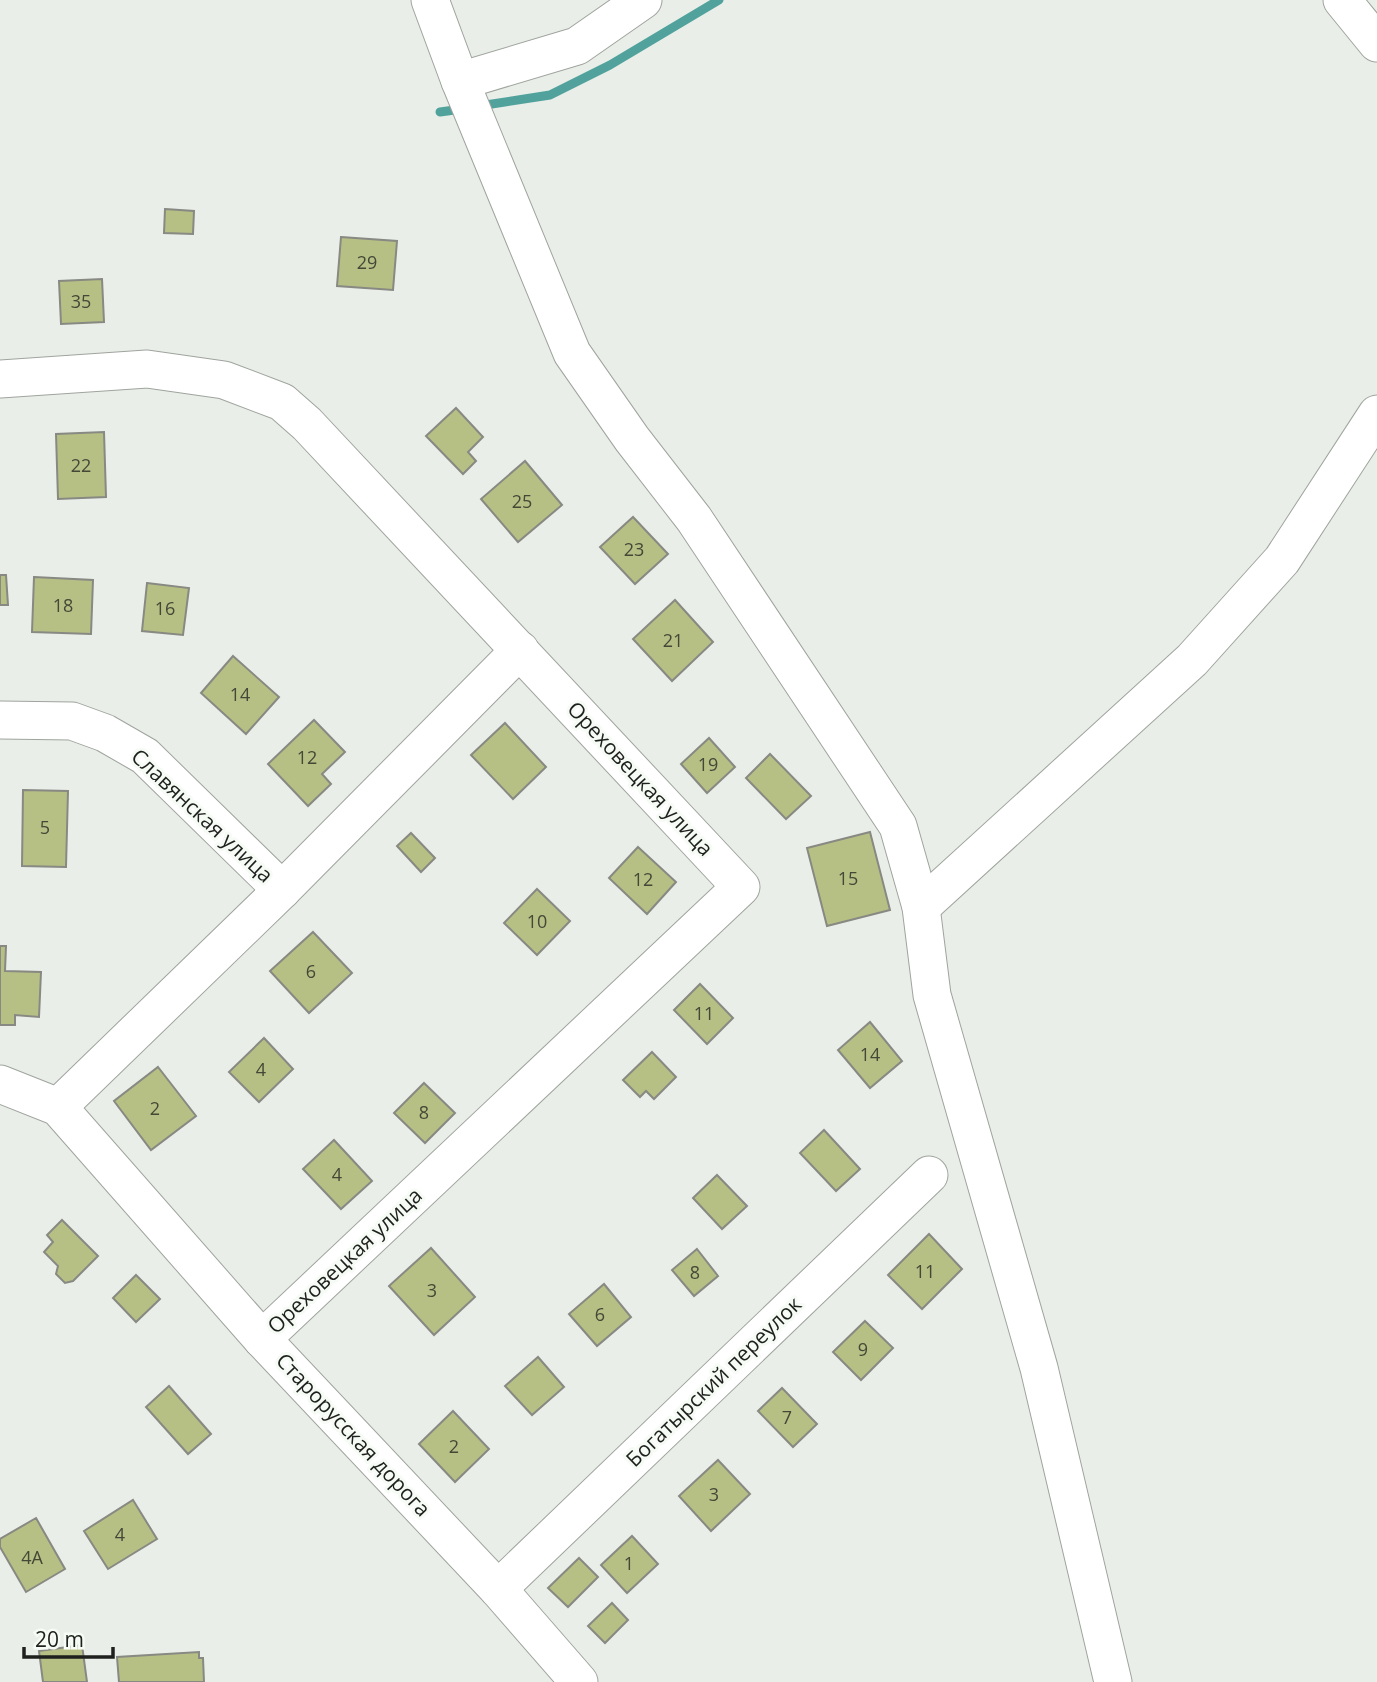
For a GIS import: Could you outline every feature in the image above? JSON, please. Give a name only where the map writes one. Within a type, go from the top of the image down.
[{"type":"street","points":[[429,0],[572,353],[632,439],[694,519],[898,826],[921,907],[932,995],[1040,1368],[1113,1682]]},
{"type":"street","points":[[460,81],[577,46],[643,0]]},
{"type":"street","points":[[1342,0],[1377,43]]},
{"type":"street","name":"Ореховецкая улица","points":[[0,379],[147,369],[224,380],[282,402],[307,424],[741,887],[262,1339]]},
{"type":"street","points":[[921,907],[1192,660],[1282,560],[1377,414]]},
{"type":"street","name":"Славянская улица","points":[[58,1107],[282,890],[520,650]]},
{"type":"street","name":"Славянская улица","points":[[0,720],[72,721],[105,733],[145,756],[282,890]]},
{"type":"street","name":"Старорусская дорога","points":[[0,1084],[58,1107],[262,1339],[498,1590],[579,1682]]},
{"type":"street","name":"Богатырский переулок","points":[[498,1590],[929,1175]]},
{"type":"building","points":[[165,209],[194,211],[193,234],[164,233]]},
{"type":"building","points":[[341,237],[397,241],[393,290],[337,286]]},
{"type":"building","points":[[102,279],[104,322],[61,324],[59,281]]},
{"type":"building","points":[[456,408],[483,437],[468,452],[476,461],[463,474],[426,436]]},
{"type":"building","points":[[104,432],[106,497],[58,499],[56,434]]},
{"type":"building","points":[[525,461],[562,505],[518,542],[481,499]]},
{"type":"building","points":[[633,517],[668,554],[635,584],[600,547]]},
{"type":"building","points":[[0,575],[6,575],[8,605],[0,605]]},
{"type":"building","points":[[34,577],[93,580],[91,634],[32,632]]},
{"type":"building","points":[[147,583],[189,588],[183,635],[142,631]]},
{"type":"building","points":[[675,600],[713,642],[672,681],[633,639]]},
{"type":"building","points":[[233,656],[279,697],[246,734],[201,693]]},
{"type":"building","points":[[314,720],[345,752],[322,774],[331,784],[308,806],[268,764]]},
{"type":"building","points":[[505,723],[546,767],[513,799],[471,755]]},
{"type":"building","points":[[709,738],[735,767],[707,793],[681,764]]},
{"type":"building","points":[[770,754],[811,796],[786,819],[746,778]]},
{"type":"building","points":[[23,790],[68,791],[66,867],[22,866]]},
{"type":"building","points":[[870,832],[890,910],[827,926],[807,848]]},
{"type":"building","points":[[411,833],[435,858],[421,872],[397,846]]},
{"type":"building","points":[[638,847],[676,882],[647,914],[609,878]]},
{"type":"building","points":[[537,889],[570,921],[537,955],[504,923]]},
{"type":"building","points":[[313,932],[352,973],[309,1013],[270,971]]},
{"type":"building","points":[[0,946],[6,946],[5,971],[41,972],[39,1017],[15,1015],[15,1025],[0,1025]]},
{"type":"building","points":[[700,984],[733,1018],[707,1044],[674,1010]]},
{"type":"building","points":[[870,1022],[902,1061],[870,1088],[838,1050]]},
{"type":"building","points":[[264,1038],[293,1069],[259,1102],[229,1072]]},
{"type":"building","points":[[652,1052],[676,1077],[654,1099],[646,1091],[640,1097],[623,1080]]},
{"type":"building","points":[[158,1067],[196,1116],[151,1150],[114,1101]]},
{"type":"building","points":[[424,1083],[455,1113],[425,1143],[394,1113]]},
{"type":"building","points":[[824,1130],[860,1169],[836,1191],[800,1153]]},
{"type":"building","points":[[334,1140],[372,1181],[341,1209],[303,1169]]},
{"type":"building","points":[[717,1175],[747,1206],[722,1229],[693,1198]]},
{"type":"building","points":[[62,1220],[98,1256],[73,1281],[65,1283],[56,1274],[58,1266],[44,1252],[53,1242],[47,1235]]},
{"type":"building","points":[[929,1234],[962,1269],[922,1309],[888,1275]]},
{"type":"building","points":[[431,1248],[475,1297],[434,1335],[389,1286]]},
{"type":"building","points":[[697,1249],[718,1276],[694,1296],[672,1270]]},
{"type":"building","points":[[136,1275],[160,1299],[136,1322],[113,1298]]},
{"type":"building","points":[[604,1284],[631,1317],[597,1346],[569,1314]]},
{"type":"building","points":[[865,1321],[893,1348],[861,1380],[833,1352]]},
{"type":"building","points":[[538,1357],[564,1387],[532,1415],[505,1386]]},
{"type":"building","points":[[169,1386],[211,1434],[188,1454],[146,1407]]},
{"type":"building","points":[[782,1388],[817,1424],[793,1447],[758,1411]]},
{"type":"building","points":[[453,1411],[489,1449],[455,1482],[419,1444]]},
{"type":"building","points":[[718,1460],[750,1494],[711,1531],[679,1496]]},
{"type":"building","points":[[133,1500],[157,1539],[108,1569],[84,1531]]},
{"type":"building","points":[[36,1518],[65,1569],[26,1592],[0,1547],[0,1539]]},
{"type":"building","points":[[632,1536],[658,1564],[627,1593],[601,1565]]},
{"type":"building","points":[[579,1558],[598,1577],[568,1607],[548,1588]]},
{"type":"building","points":[[612,1603],[628,1620],[605,1643],[588,1626]]},
{"type":"building","points":[[82,1645],[87,1682],[43,1682],[39,1651]]},
{"type":"building","points":[[199,1652],[199,1658],[203,1658],[204,1682],[119,1682],[117,1657]]},
{"type":"waterway","points":[[479,106],[550,95],[610,65],[719,0]]},
{"type":"waterway","points":[[440,112],[462,109]]}]
